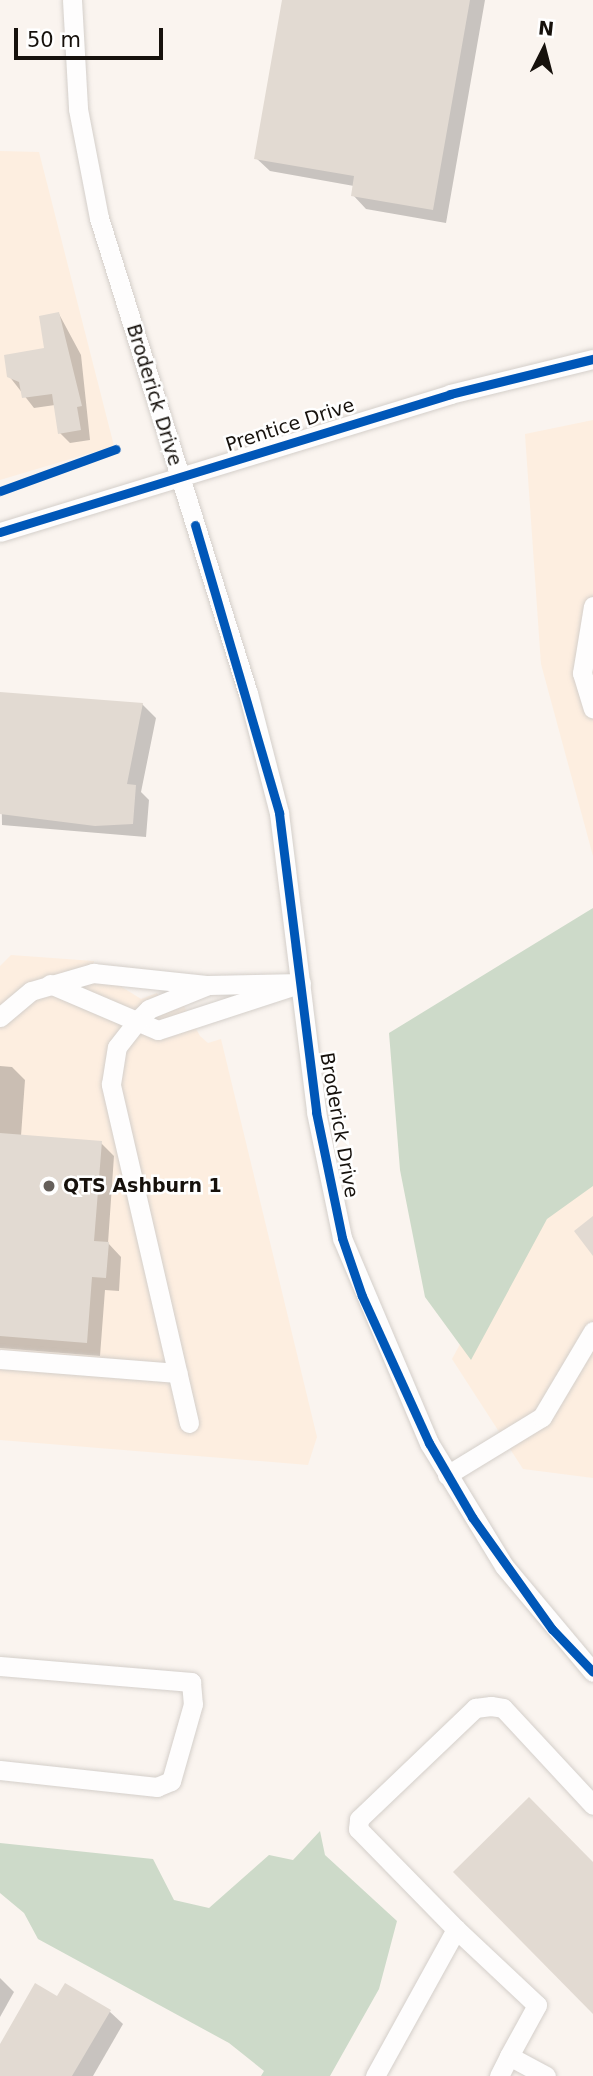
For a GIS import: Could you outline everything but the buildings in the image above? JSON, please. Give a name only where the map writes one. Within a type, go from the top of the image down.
[{"type":"street","name":"Broderick Drive","points":[[72,0],[84,156],[279,813],[316,1112],[342,1238],[398,1379],[447,1475],[504,1566],[593,1671]]},
{"type":"street","name":"Prentice Drive","points":[[0,532],[180,479],[450,394],[593,359]]},
{"type":"street","points":[[593,606],[582,673],[593,708]]},
{"type":"street","points":[[0,1017],[50,984],[93,973],[208,985],[301,983]]},
{"type":"street","points":[[50,984],[137,1021],[176,1029],[301,983]]},
{"type":"street","points":[[189,1423],[111,1084],[117,1047],[137,1021],[149,1009],[208,985]]},
{"type":"street","points":[[447,1475],[542,1417],[593,1332]]},
{"type":"street","points":[[0,1359],[177,1373]]},
{"type":"street","points":[[0,1667],[191,1682],[193,1704],[171,1782],[157,1787],[0,1770]]},
{"type":"street","points":[[499,2076],[537,2005],[456,1929],[358,1829],[359,1819],[475,1708],[503,1708],[593,1805]]},
{"type":"street","points":[[374,2076],[456,1929]]},
{"type":"street","points":[[509,2056],[546,2076]]},
{"type":"shaded area","points":[[0,151],[39,152],[114,446],[0,480]]},
{"type":"shaded area","points":[[593,420],[593,856],[541,664],[525,434]]},
{"type":"shaded area","points":[[11,955],[94,961],[93,981],[114,982],[141,999],[157,993],[164,1010],[183,1004],[200,1036],[208,1043],[221,1039],[317,1437],[308,1465],[0,1440],[0,966]]},
{"type":"shaded area","points":[[593,1161],[593,1478],[523,1469],[452,1359],[530,1215]]},
{"type":"green space","points":[[593,908],[593,1186],[547,1219],[471,1360],[425,1297],[400,1170],[389,1033]]},
{"type":"green space","points":[[320,1831],[325,1855],[397,1921],[379,1989],[330,2076],[261,2076],[264,2071],[229,2043],[38,1939],[24,1913],[0,1893],[0,1843],[153,1859],[174,1900],[209,1908],[269,1855],[293,1860]]},
{"type":"cycle path","points":[[0,532],[450,394],[593,359]]},
{"type":"cycle path","points":[[0,491],[116,449]]},
{"type":"cycle path","points":[[195,525],[279,813],[316,1112],[342,1238],[362,1296],[429,1443],[472,1517],[552,1629],[593,1672]]},
{"type":"place","name":"QTS Ashburn 1","points":[[49,1186]]}]
